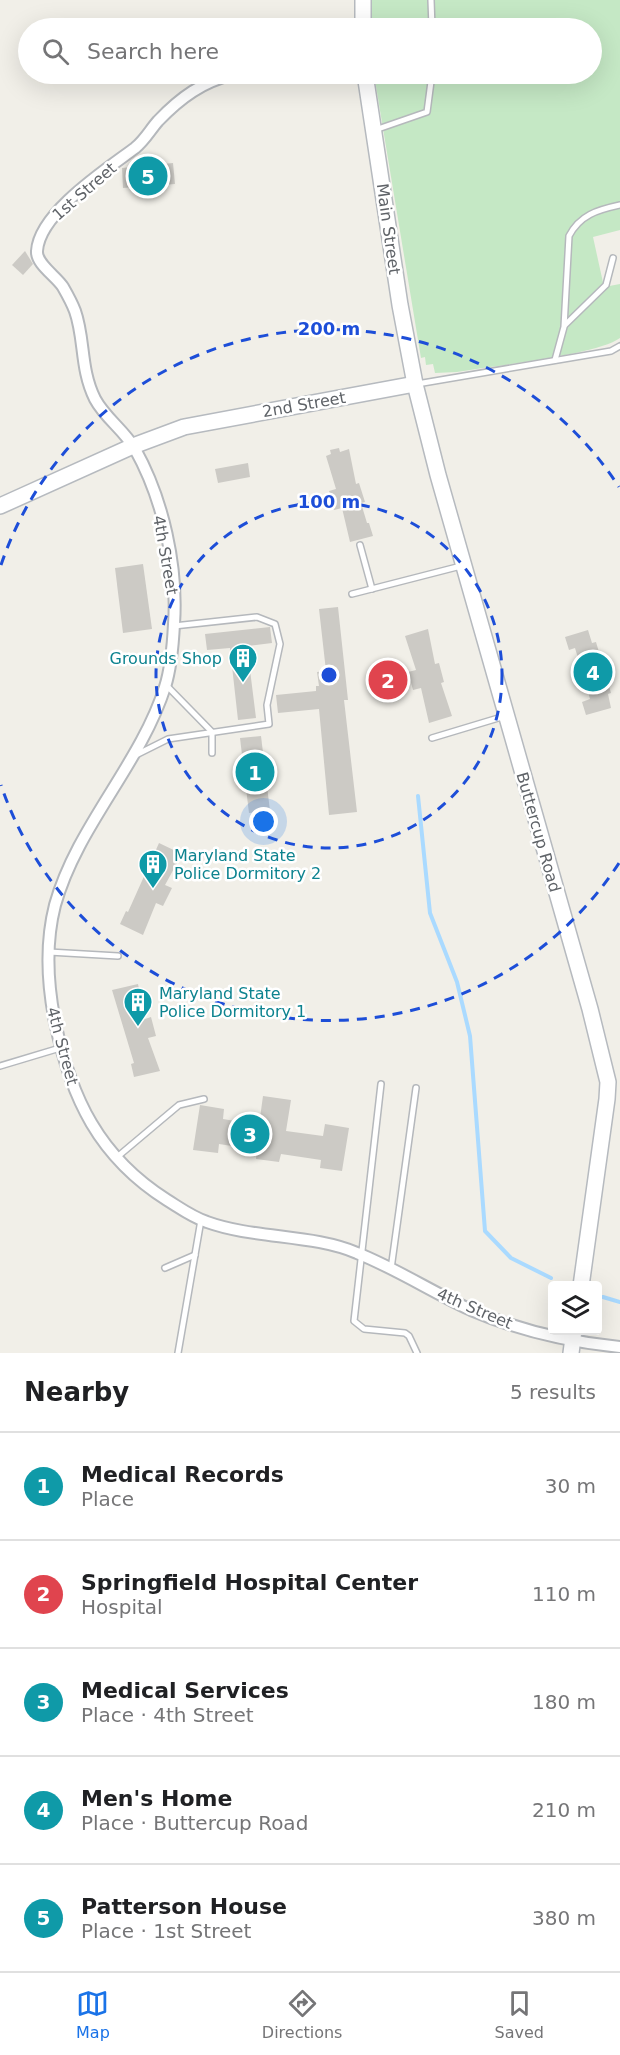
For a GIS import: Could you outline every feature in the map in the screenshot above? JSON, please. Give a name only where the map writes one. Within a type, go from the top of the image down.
[{"type":"street","points":[[363,0],[363,18]]},
{"type":"street","name":"1st Street","points":[[133,446],[96,400],[82,359],[76,314],[62,285],[38,258],[37,249],[48,222],[87,184],[142,142],[155,123],[194,87],[203,84]]},
{"type":"street","name":"Main Street","points":[[367,84],[403,324],[415,384]]},
{"type":"street","name":"2nd Street","points":[[0,506],[133,446],[184,427],[415,384]]},
{"type":"street","name":"Buttercup Road","points":[[415,384],[464,566],[590,1008],[608,1082],[582,1281]]},
{"type":"street","name":"4th Street","points":[[133,446],[159,510],[166,536],[174,590],[174,626],[166,685],[131,757],[66,872],[54,908],[47,951],[50,996],[60,1048],[78,1100],[116,1158],[145,1186],[201,1220],[225,1228],[346,1249],[472,1310],[573,1342],[620,1347]]},
{"type":"lane","points":[[431,0],[432,18]]},
{"type":"lane","points":[[375,130],[427,112],[431,84]]},
{"type":"lane","points":[[555,360],[564,327],[569,236],[576,223],[588,214],[620,205]]},
{"type":"lane","points":[[564,327],[575,313],[606,285],[612,258]]},
{"type":"lane","name":"2nd Street","points":[[415,384],[611,351],[620,346]]},
{"type":"lane","points":[[360,545],[372,589]]},
{"type":"lane","points":[[352,594],[464,566]]},
{"type":"lane","points":[[131,757],[168,740],[269,724],[267,705],[280,644],[279,632],[275,624],[257,617],[174,626]]},
{"type":"lane","points":[[166,685],[213,732],[212,753]]},
{"type":"lane","points":[[432,738],[507,716]]},
{"type":"lane","points":[[47,951],[118,956]]},
{"type":"lane","points":[[0,1066],[60,1048]]},
{"type":"lane","points":[[381,1084],[360,1254],[356,1325],[364,1329],[405,1333],[409,1336],[417,1353]]},
{"type":"lane","points":[[391,1269],[416,1088]]},
{"type":"lane","points":[[116,1158],[179,1106],[204,1100]]},
{"type":"lane","points":[[178,1353],[201,1220]]},
{"type":"lane","points":[[165,1268],[195,1255]]},
{"type":"green space","points":[[370,0],[620,0],[620,230],[593,237],[604,287],[620,284],[620,338],[590,350],[567,355],[457,372],[435,373],[433,364],[426,365],[425,357],[421,358],[376,84],[602,84],[602,18],[370,18]]},
{"type":"building","points":[[173,163],[175,184],[123,188],[122,168]]},
{"type":"building","points":[[25,251],[33,264],[23,275],[12,265]]},
{"type":"building","points":[[339,448],[340,452],[349,449],[356,484],[359,483],[365,502],[361,503],[373,536],[350,542],[342,508],[334,510],[329,491],[336,489],[326,456],[331,454],[330,450]]},
{"type":"building","points":[[248,463],[250,477],[218,483],[215,469]]},
{"type":"building","points":[[143,564],[152,629],[123,633],[115,568]]},
{"type":"building","points":[[338,607],[348,700],[344,700],[357,812],[329,815],[319,709],[278,713],[276,695],[316,691],[316,686],[319,686],[317,672],[326,671],[319,609]]},
{"type":"building","name":"Grounds Shop","points":[[270,627],[272,643],[247,646],[256,718],[238,720],[230,648],[207,650],[205,634]]},
{"type":"building","points":[[428,629],[435,664],[439,663],[444,682],[441,683],[452,716],[429,723],[421,688],[413,690],[408,672],[416,670],[405,636]]},
{"type":"building","points":[[588,630],[592,643],[596,642],[611,693],[608,694],[611,708],[586,715],[582,702],[590,699],[575,648],[569,650],[565,637]]},
{"type":"building","points":[[261,736],[270,811],[249,813],[240,738]]},
{"type":"building","name":"Maryland State Police Dormitory 2","points":[[159,843],[182,854],[165,885],[172,888],[163,906],[156,903],[143,935],[120,924],[126,911],[128,912]]},
{"type":"building","name":"Maryland State Police Dormitory 1","points":[[138,984],[145,1019],[151,1017],[156,1036],[148,1038],[160,1071],[134,1077],[131,1064],[134,1063],[112,990]]},
{"type":"building","points":[[263,1096],[291,1100],[286,1131],[323,1136],[325,1124],[349,1128],[342,1171],[320,1168],[321,1160],[281,1154],[279,1162],[256,1159],[257,1150],[219,1144],[218,1153],[193,1150],[200,1105],[224,1109],[223,1119],[259,1125]]},
{"type":"waterway","points":[[418,796],[430,913],[457,982],[470,1036],[485,1231],[511,1258],[551,1278]]},
{"type":"waterway","points":[[603,1297],[620,1302]]},
{"type":"place","name":"Patterson House","points":[[148,176]]},
{"type":"place","name":"Men's Home","points":[[593,672]]},
{"type":"place","name":"Springfield Hospital Center","points":[[388,680]]},
{"type":"place","name":"Grounds Shop","points":[[243,684]]},
{"type":"place","name":"Medical Records","points":[[255,772]]},
{"type":"place","name":"Maryland State Police Dormitory 2","points":[[153,890]]},
{"type":"place","name":"Maryland State Police Dormitory 1","points":[[138,1028]]},
{"type":"place","name":"Medical Services","points":[[250,1134]]}]
